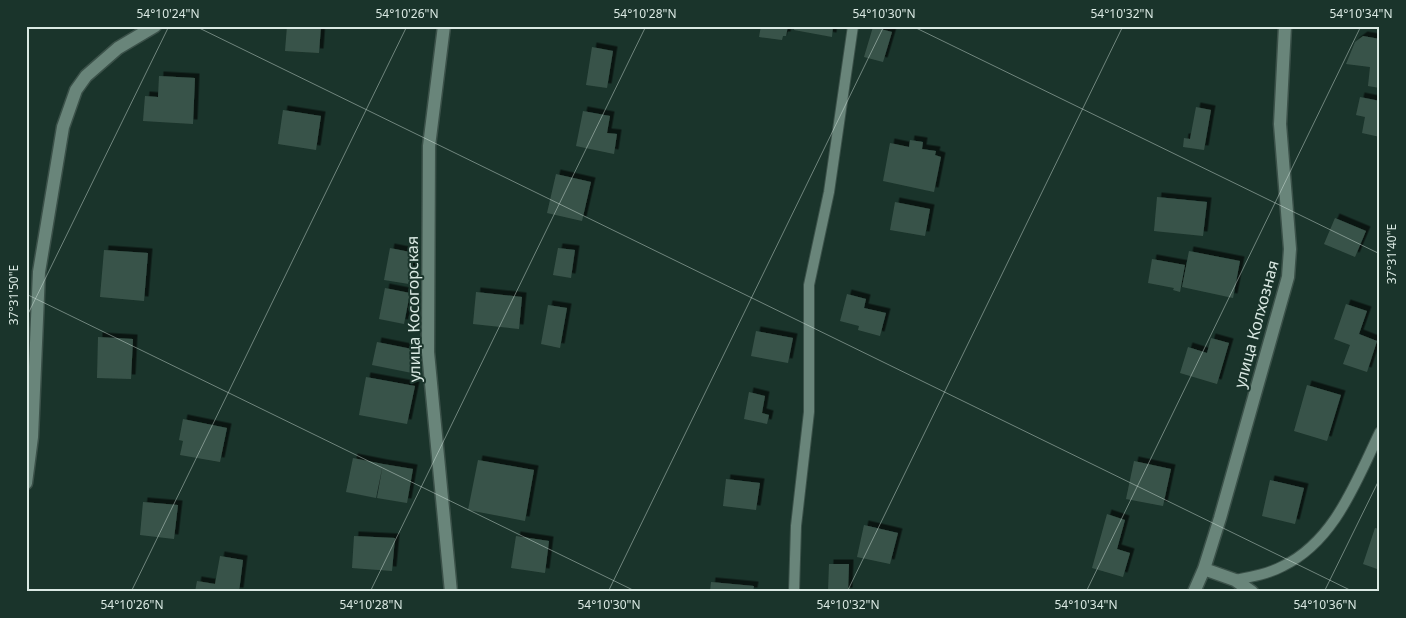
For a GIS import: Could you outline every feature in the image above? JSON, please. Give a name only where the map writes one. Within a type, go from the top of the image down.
[{"type":"street","points":[[26,483],[32,438],[32,271],[63,127],[76,90],[86,76],[108,56],[154,26]]},
{"type":"street","name":"улица Косогорская","points":[[444,26],[429,146],[428,352],[450,592]]},
{"type":"street","name":"улица Колхозная","points":[[1194,592],[1204,569],[1245,422],[1275,329],[1290,264],[1280,124],[1285,26]]},
{"type":"street","points":[[1204,569],[1235,580],[1252,592]]},
{"type":"lane","points":[[794,592],[796,526],[809,412],[809,285],[828,192],[853,26]]},
{"type":"lane","points":[[1235,580],[1282,567],[1315,544],[1328,529],[1345,502],[1380,432]]},
{"type":"building","points":[[287,26],[321,26],[319,53],[285,51]]},
{"type":"building","points":[[761,26],[788,26],[786,36],[783,36],[782,40],[759,37]]},
{"type":"building","points":[[795,26],[833,26],[832,37],[794,30]]},
{"type":"building","points":[[873,27],[892,32],[883,62],[864,57]]},
{"type":"building","points":[[1363,36],[1380,39],[1380,88],[1368,86],[1370,67],[1346,64],[1355,42]]},
{"type":"building","points":[[592,47],[613,51],[607,88],[586,85]]},
{"type":"building","points":[[159,76],[195,78],[193,124],[143,121],[145,96],[158,97]]},
{"type":"building","points":[[1360,97],[1380,101],[1380,137],[1362,133],[1365,117],[1356,115]]},
{"type":"building","points":[[1196,107],[1211,110],[1204,150],[1183,147],[1184,138],[1190,139]]},
{"type":"building","points":[[283,110],[321,116],[316,150],[278,144]]},
{"type":"building","points":[[583,111],[610,116],[607,133],[617,134],[614,154],[576,146]]},
{"type":"building","points":[[910,140],[923,142],[922,149],[936,151],[935,155],[941,157],[934,192],[883,181],[890,143],[909,147]]},
{"type":"building","points":[[556,174],[591,182],[582,221],[547,213]]},
{"type":"building","points":[[1157,197],[1207,202],[1203,236],[1154,231]]},
{"type":"building","points":[[895,202],[930,209],[925,236],[890,230]]},
{"type":"building","points":[[1335,218],[1366,231],[1355,257],[1324,244]]},
{"type":"building","points":[[390,248],[415,253],[409,284],[384,280]]},
{"type":"building","points":[[558,248],[575,250],[571,278],[553,275]]},
{"type":"building","points":[[104,250],[148,253],[144,301],[100,297]]},
{"type":"building","points":[[1189,251],[1240,261],[1233,298],[1182,287]]},
{"type":"building","points":[[1152,259],[1185,265],[1180,292],[1173,290],[1174,288],[1148,283]]},
{"type":"building","points":[[385,288],[410,293],[404,324],[379,319]]},
{"type":"building","points":[[476,292],[522,297],[519,329],[473,324]]},
{"type":"building","points":[[847,294],[866,299],[864,308],[886,313],[880,336],[858,330],[859,326],[840,321]]},
{"type":"building","points":[[1346,304],[1367,311],[1359,334],[1377,341],[1367,372],[1343,364],[1350,345],[1334,339]]},
{"type":"building","points":[[548,305],[567,308],[560,348],[541,344]]},
{"type":"building","points":[[756,331],[793,338],[788,363],[751,356]]},
{"type":"building","points":[[98,337],[133,339],[131,379],[97,378]]},
{"type":"building","points":[[1211,338],[1229,343],[1217,384],[1180,373],[1188,347],[1207,353]]},
{"type":"building","points":[[377,342],[417,350],[412,373],[372,365]]},
{"type":"building","points":[[366,377],[415,386],[407,424],[359,415]]},
{"type":"building","points":[[1307,385],[1341,395],[1327,441],[1294,431]]},
{"type":"building","points":[[749,392],[765,396],[762,413],[769,415],[767,424],[744,419]]},
{"type":"building","points":[[183,419],[227,428],[220,462],[180,455],[183,441],[179,440]]},
{"type":"building","points":[[353,458],[383,464],[376,498],[346,492]]},
{"type":"building","points":[[478,460],[534,470],[525,521],[468,510]]},
{"type":"building","points":[[1134,461],[1171,469],[1163,506],[1126,499]]},
{"type":"building","points":[[383,464],[413,469],[407,503],[377,498]]},
{"type":"building","points":[[726,479],[760,483],[756,510],[723,506]]},
{"type":"building","points":[[1270,480],[1304,488],[1295,524],[1262,516]]},
{"type":"building","points":[[143,502],[178,505],[174,539],[140,535]]},
{"type":"building","points":[[1107,514],[1125,520],[1117,549],[1130,553],[1123,577],[1092,568]]},
{"type":"building","points":[[864,525],[898,533],[890,564],[857,557]]},
{"type":"building","points":[[1375,528],[1380,529],[1380,570],[1363,564]]},
{"type":"building","points":[[354,536],[395,538],[392,571],[352,568]]},
{"type":"building","points":[[516,536],[549,541],[545,573],[511,568]]},
{"type":"building","points":[[220,556],[243,560],[239,592],[195,592],[197,581],[215,584]]},
{"type":"building","points":[[829,564],[849,564],[848,592],[828,592]]},
{"type":"building","points":[[711,582],[754,586],[753,592],[710,592]]}]
